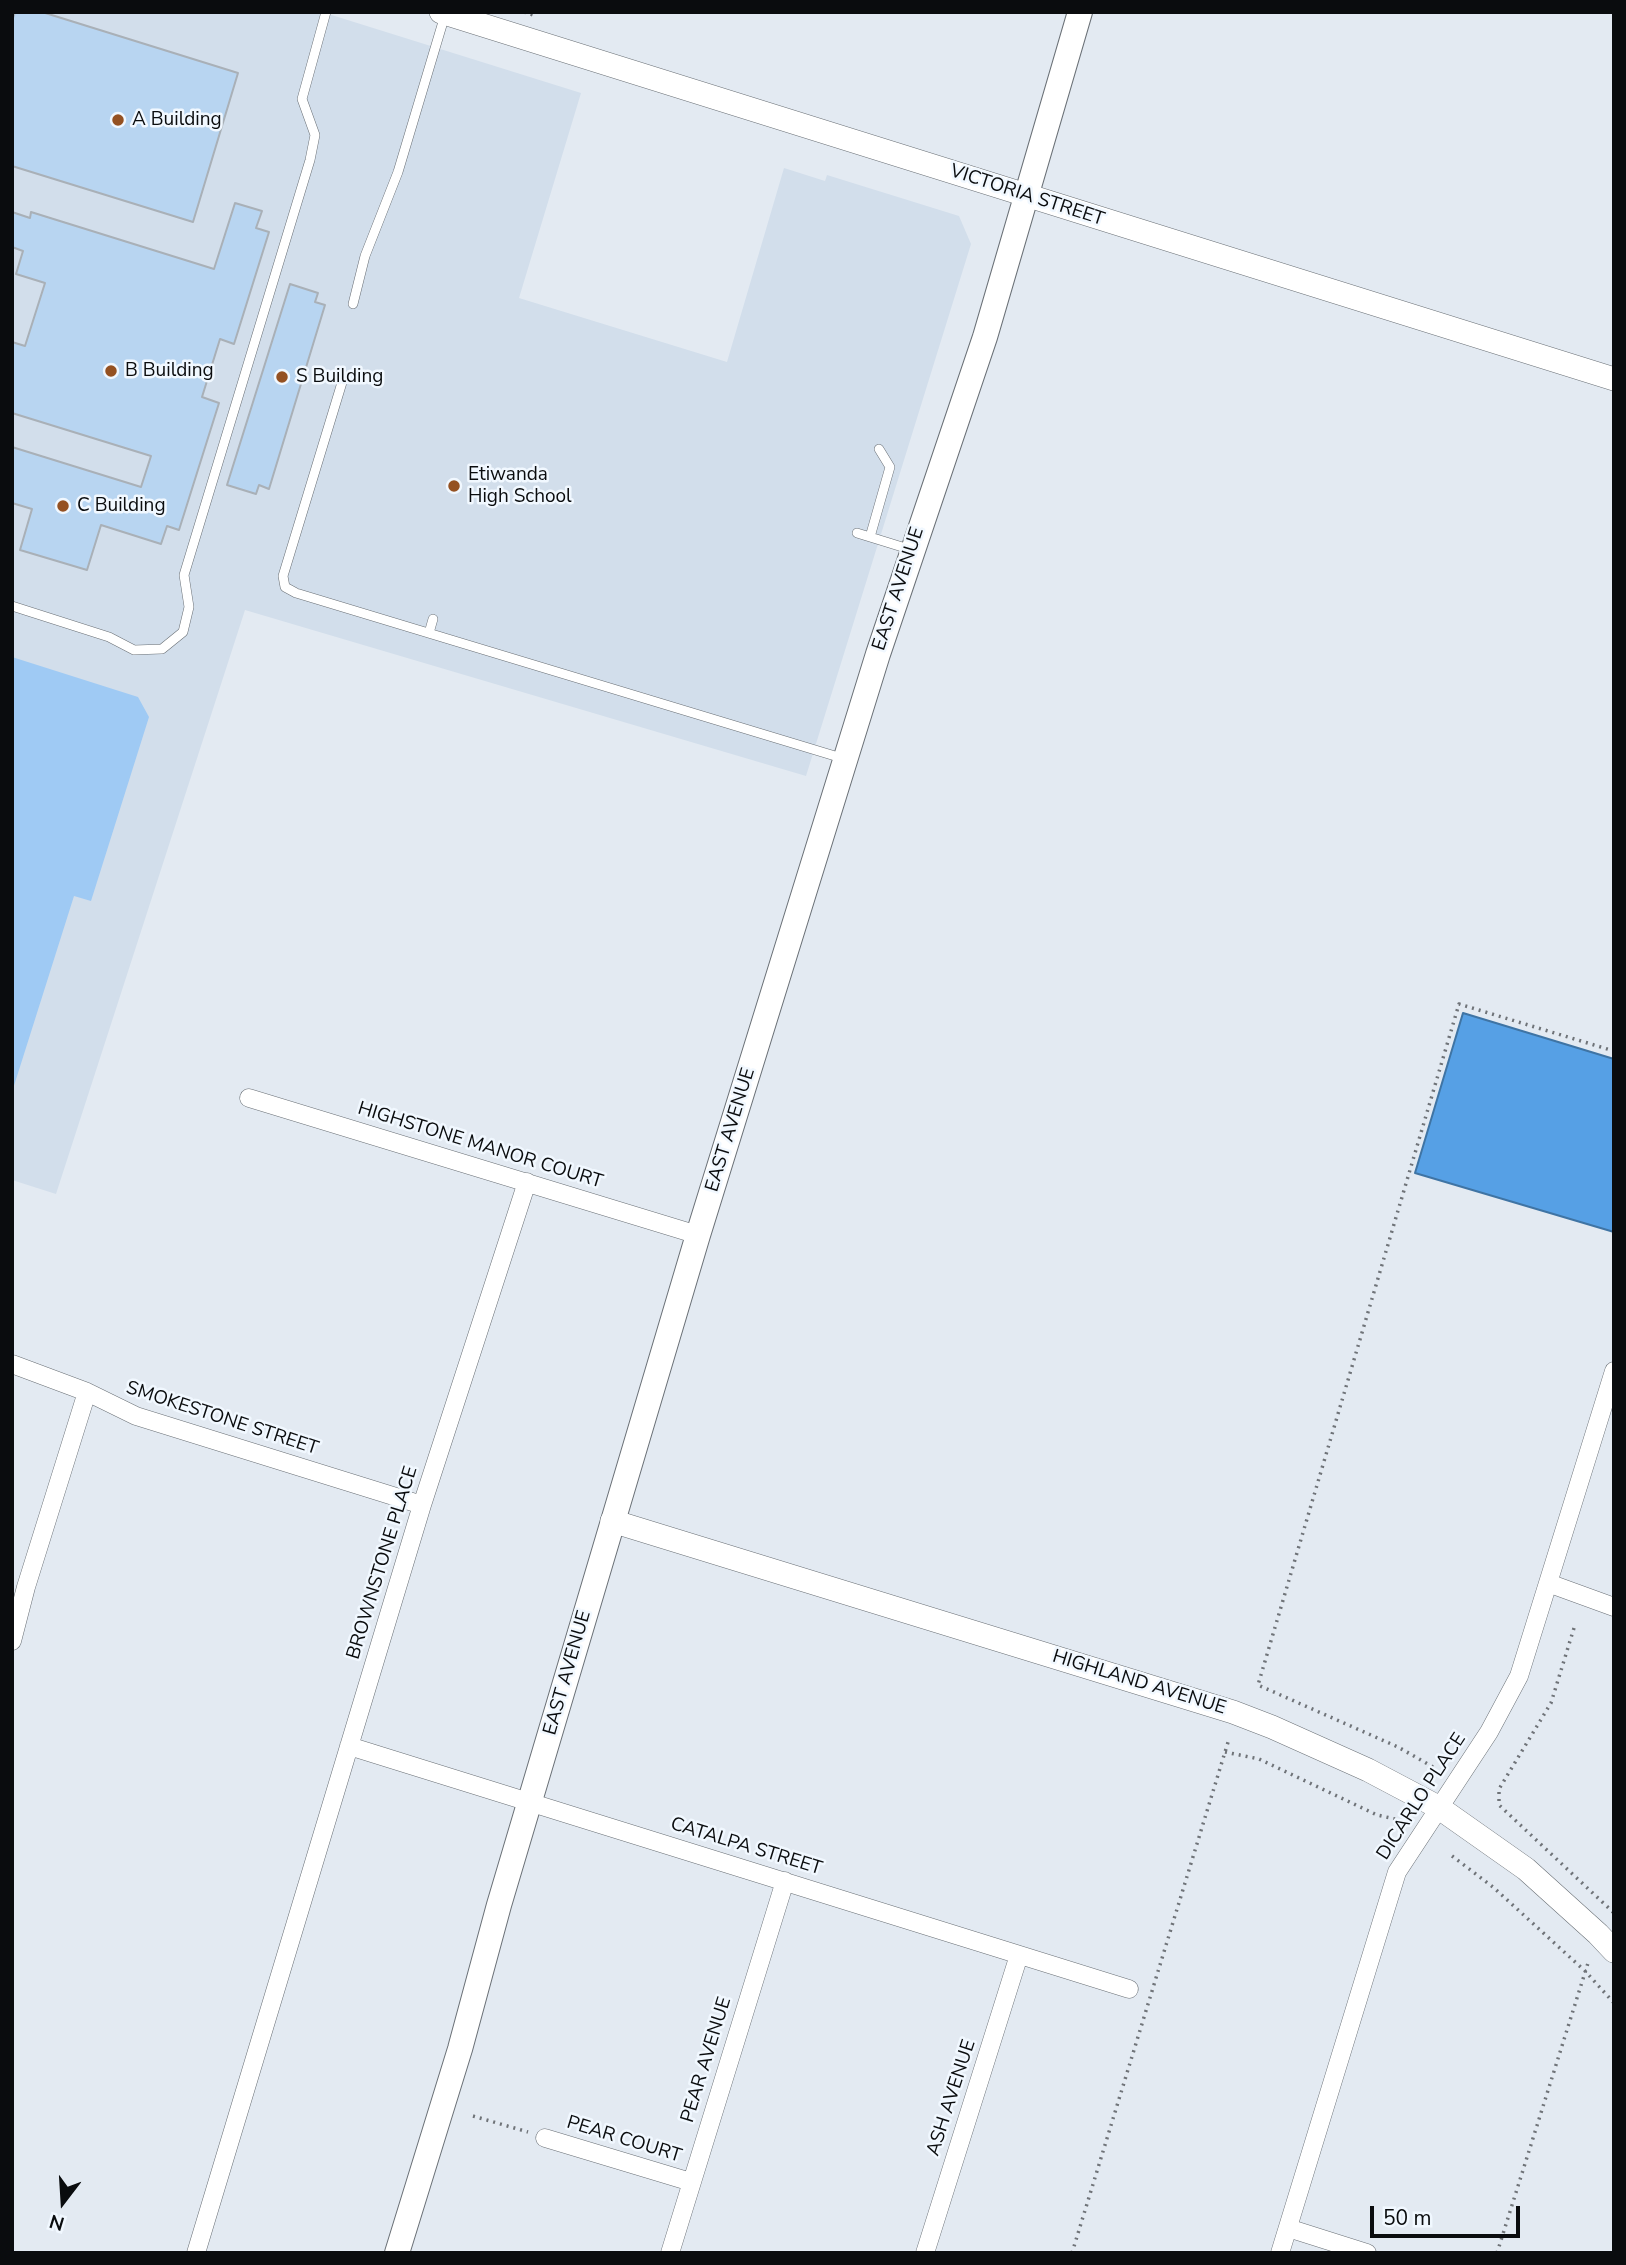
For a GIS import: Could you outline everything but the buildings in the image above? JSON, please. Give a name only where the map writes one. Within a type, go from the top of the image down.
[{"type":"main road","name":"EAST AVENUE","points":[[397,2253],[460,2049],[499,1905],[698,1235],[912,550],[985,337],[1080,12]]},
{"type":"street","name":"VICTORIA STREET","points":[[443,13],[1614,379]]},
{"type":"street","name":"HIGHSTONE MANOR COURT","points":[[249,1097],[698,1235]]},
{"type":"street","name":"BROWNSTONE PLACE","points":[[196,2253],[422,1505],[527,1182]]},
{"type":"street","name":"SMOKESTONE STREET","points":[[12,1364],[87,1392],[136,1416],[422,1505]]},
{"type":"street","name":"DICARLO PLACE","points":[[1280,2253],[1397,1872],[1489,1732],[1519,1676],[1614,1370]]},
{"type":"street","points":[[12,1641],[26,1587],[87,1392]]},
{"type":"street","name":"HIGHLAND AVENUE","points":[[612,1521],[1233,1712],[1368,1770],[1438,1807],[1526,1869],[1614,1951]]},
{"type":"street","points":[[1548,1583],[1614,1607]]},
{"type":"street","name":"CATALPA STREET","points":[[349,1746],[1129,1989]]},
{"type":"street","name":"PEAR AVENUE","points":[[670,2253],[785,1881]]},
{"type":"street","name":"ASH AVENUE","points":[[925,2253],[1019,1955]]},
{"type":"street","name":"PEAR COURT","points":[[545,2138],[691,2182]]},
{"type":"street","points":[[1288,2228],[1367,2253]]},
{"type":"lane","points":[[12,607],[109,637],[134,650],[162,649],[183,632],[190,607],[184,575],[310,160],[315,135],[302,99],[326,12]]},
{"type":"lane","points":[[353,304],[365,256],[398,172],[443,13]]},
{"type":"lane","points":[[344,376],[283,576],[285,587],[296,593],[846,759]]},
{"type":"lane","points":[[870,537],[890,467],[879,450]]},
{"type":"lane","points":[[857,533],[912,550]]},
{"type":"lane","points":[[429,633],[433,619]]},
{"type":"path","points":[[524,12],[536,16]]},
{"type":"path","points":[[1433,1767],[1398,1747],[1258,1685],[1459,1004],[1614,1051]]},
{"type":"path","points":[[1574,1628],[1551,1703],[1499,1789],[1499,1805],[1614,1913]]},
{"type":"path","points":[[1072,2253],[1229,1740]]},
{"type":"path","points":[[1225,1752],[1259,1759],[1377,1815],[1395,1819]]},
{"type":"path","points":[[1452,1856],[1493,1887],[1585,1971],[1614,2003]]},
{"type":"path","points":[[1497,2253],[1588,1963]]},
{"type":"path","points":[[472,2116],[545,2138]]},
{"type":"shaded area","name":"Etiwanda High School","points":[[12,12],[322,12],[581,93],[519,298],[727,362],[784,168],[825,181],[827,175],[959,216],[971,244],[806,776],[245,610],[56,1194],[12,1180]]},
{"type":"shaded area","points":[[12,657],[138,697],[149,717],[91,901],[74,896],[12,1092]]},
{"type":"shaded area","points":[[1463,1013],[1614,1059],[1614,1232],[1415,1173]]},
{"type":"place","name":"A Building","points":[[118,120]]},
{"type":"place","name":"B Building","points":[[111,371]]},
{"type":"place","name":"S Building","points":[[282,377]]},
{"type":"place","name":"Etiwanda High School","points":[[454,486]]},
{"type":"place","name":"C Building","points":[[63,506]]}]
